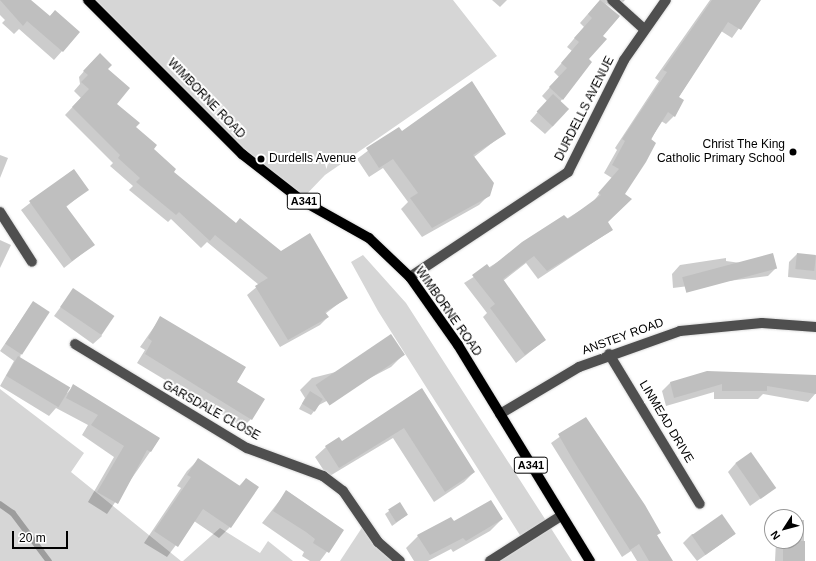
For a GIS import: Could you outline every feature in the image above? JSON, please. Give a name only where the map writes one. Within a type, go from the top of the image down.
[{"type":"main road","name":"WIMBORNE ROAD","points":[[88,0],[242,154],[301,200],[369,238],[410,277],[500,414],[561,516],[590,561]]},
{"type":"street","points":[[612,0],[644,29]]},
{"type":"street","name":"DURDELLS AVENUE","points":[[410,277],[560,180],[568,172],[624,60],[644,29],[666,0]]},
{"type":"street","points":[[0,212],[32,262]]},
{"type":"street","name":"ANSTEY ROAD","points":[[500,414],[579,367],[608,354],[680,331],[716,326],[762,323],[816,327]]},
{"type":"street","name":"GARSDALE CLOSE","points":[[75,344],[247,448],[323,476],[343,491],[378,542],[400,561]]},
{"type":"street","name":"LINMEAD DRIVE","points":[[608,354],[700,504]]},
{"type":"street","points":[[490,561],[561,516]]},
{"type":"shaded area","points":[[88,0],[453,0],[497,56],[325,175],[301,200],[286,190]]},
{"type":"shaded area","points":[[363,255],[406,303],[572,561],[490,561],[523,540],[378,311],[351,262]]},
{"type":"shaded area","points":[[0,389],[84,453],[71,472],[181,561],[0,561]]},
{"type":"shaded area","points":[[365,523],[400,561],[340,561]]},
{"type":"shaded area","points":[[220,528],[260,553],[268,541],[293,561],[183,561]]},
{"type":"building","points":[[0,0],[31,0],[50,16],[55,10],[80,32],[63,52],[27,21],[23,26]]},
{"type":"building","points":[[600,0],[620,16],[603,36],[607,39],[589,59],[592,62],[563,100],[549,87],[567,68],[561,63],[579,42],[574,38],[592,18],[588,14]]},
{"type":"building","points":[[712,0],[761,0],[741,30],[728,22],[679,97],[684,100],[675,117],[668,112],[651,139],[656,143],[646,162],[625,194],[632,199],[608,222],[613,230],[547,271],[534,256],[503,279],[546,340],[525,355],[490,308],[495,304],[472,275],[487,264],[490,268],[522,242],[564,215],[568,219],[601,195],[598,193],[619,169],[612,165],[625,141],[622,139],[667,72],[663,70]]},
{"type":"building","points":[[100,53],[112,65],[108,69],[130,88],[117,104],[140,123],[136,127],[157,145],[154,149],[176,169],[174,172],[236,223],[240,218],[281,251],[310,233],[348,298],[325,312],[329,317],[288,340],[255,286],[268,278],[215,235],[210,241],[179,212],[176,215],[136,182],[140,178],[118,158],[120,155],[72,107],[89,89],[81,82],[88,75],[83,71]]},
{"type":"building","points":[[472,81],[506,134],[473,155],[494,183],[490,196],[432,228],[410,198],[418,193],[393,159],[379,168],[366,148],[399,127],[402,131]]},
{"type":"building","points":[[553,94],[569,109],[553,127],[537,112]]},
{"type":"building","points":[[74,169],[89,190],[66,206],[95,245],[72,261],[29,201]]},
{"type":"building","points":[[773,253],[777,268],[686,293],[682,277]]},
{"type":"building","points":[[797,253],[816,255],[814,271],[795,269]]},
{"type":"building","points":[[73,288],[114,316],[102,335],[60,307]]},
{"type":"building","points":[[33,301],[50,312],[22,355],[5,344]]},
{"type":"building","points":[[160,316],[246,367],[237,382],[265,399],[252,420],[145,354],[152,341],[148,338]]},
{"type":"building","points":[[391,334],[405,355],[330,406],[316,385]]},
{"type":"building","points":[[18,356],[70,387],[58,407],[6,376]]},
{"type":"building","points":[[707,371],[816,375],[816,394],[767,386],[767,391],[722,391],[722,384],[674,398],[670,382]]},
{"type":"building","points":[[73,384],[160,438],[151,452],[147,450],[118,504],[97,492],[124,446],[91,425],[98,415],[66,398]]},
{"type":"building","points":[[422,388],[475,472],[445,492],[404,428],[339,468],[325,446],[339,437],[342,441]]},
{"type":"building","points":[[310,391],[323,399],[315,412],[302,404]]},
{"type":"building","points":[[586,417],[645,505],[661,533],[657,535],[673,561],[649,561],[639,544],[630,550],[573,460],[558,434]]},
{"type":"building","points":[[751,452],[776,488],[761,499],[735,463]]},
{"type":"building","points":[[198,458],[240,486],[246,478],[259,487],[231,528],[203,509],[178,547],[154,531],[191,477],[187,475]]},
{"type":"building","points":[[286,490],[344,530],[329,553],[313,543],[315,539],[306,532],[273,511]]},
{"type":"building","points":[[491,500],[503,519],[466,541],[463,538],[430,555],[417,535],[451,517],[454,521]]},
{"type":"building","points":[[400,502],[408,515],[396,522],[388,509]]},
{"type":"building","points":[[722,514],[736,534],[705,555],[692,535]]},
{"type":"building","points":[[805,541],[805,561],[783,561],[783,549],[804,549]]},
{"type":"waterway","points":[[0,504],[13,513],[49,561]]},
{"type":"place","name":"Christ The King Catholic Primary School","points":[[793,152]]},
{"type":"place","name":"Durdells Avenue","points":[[261,159]]}]
